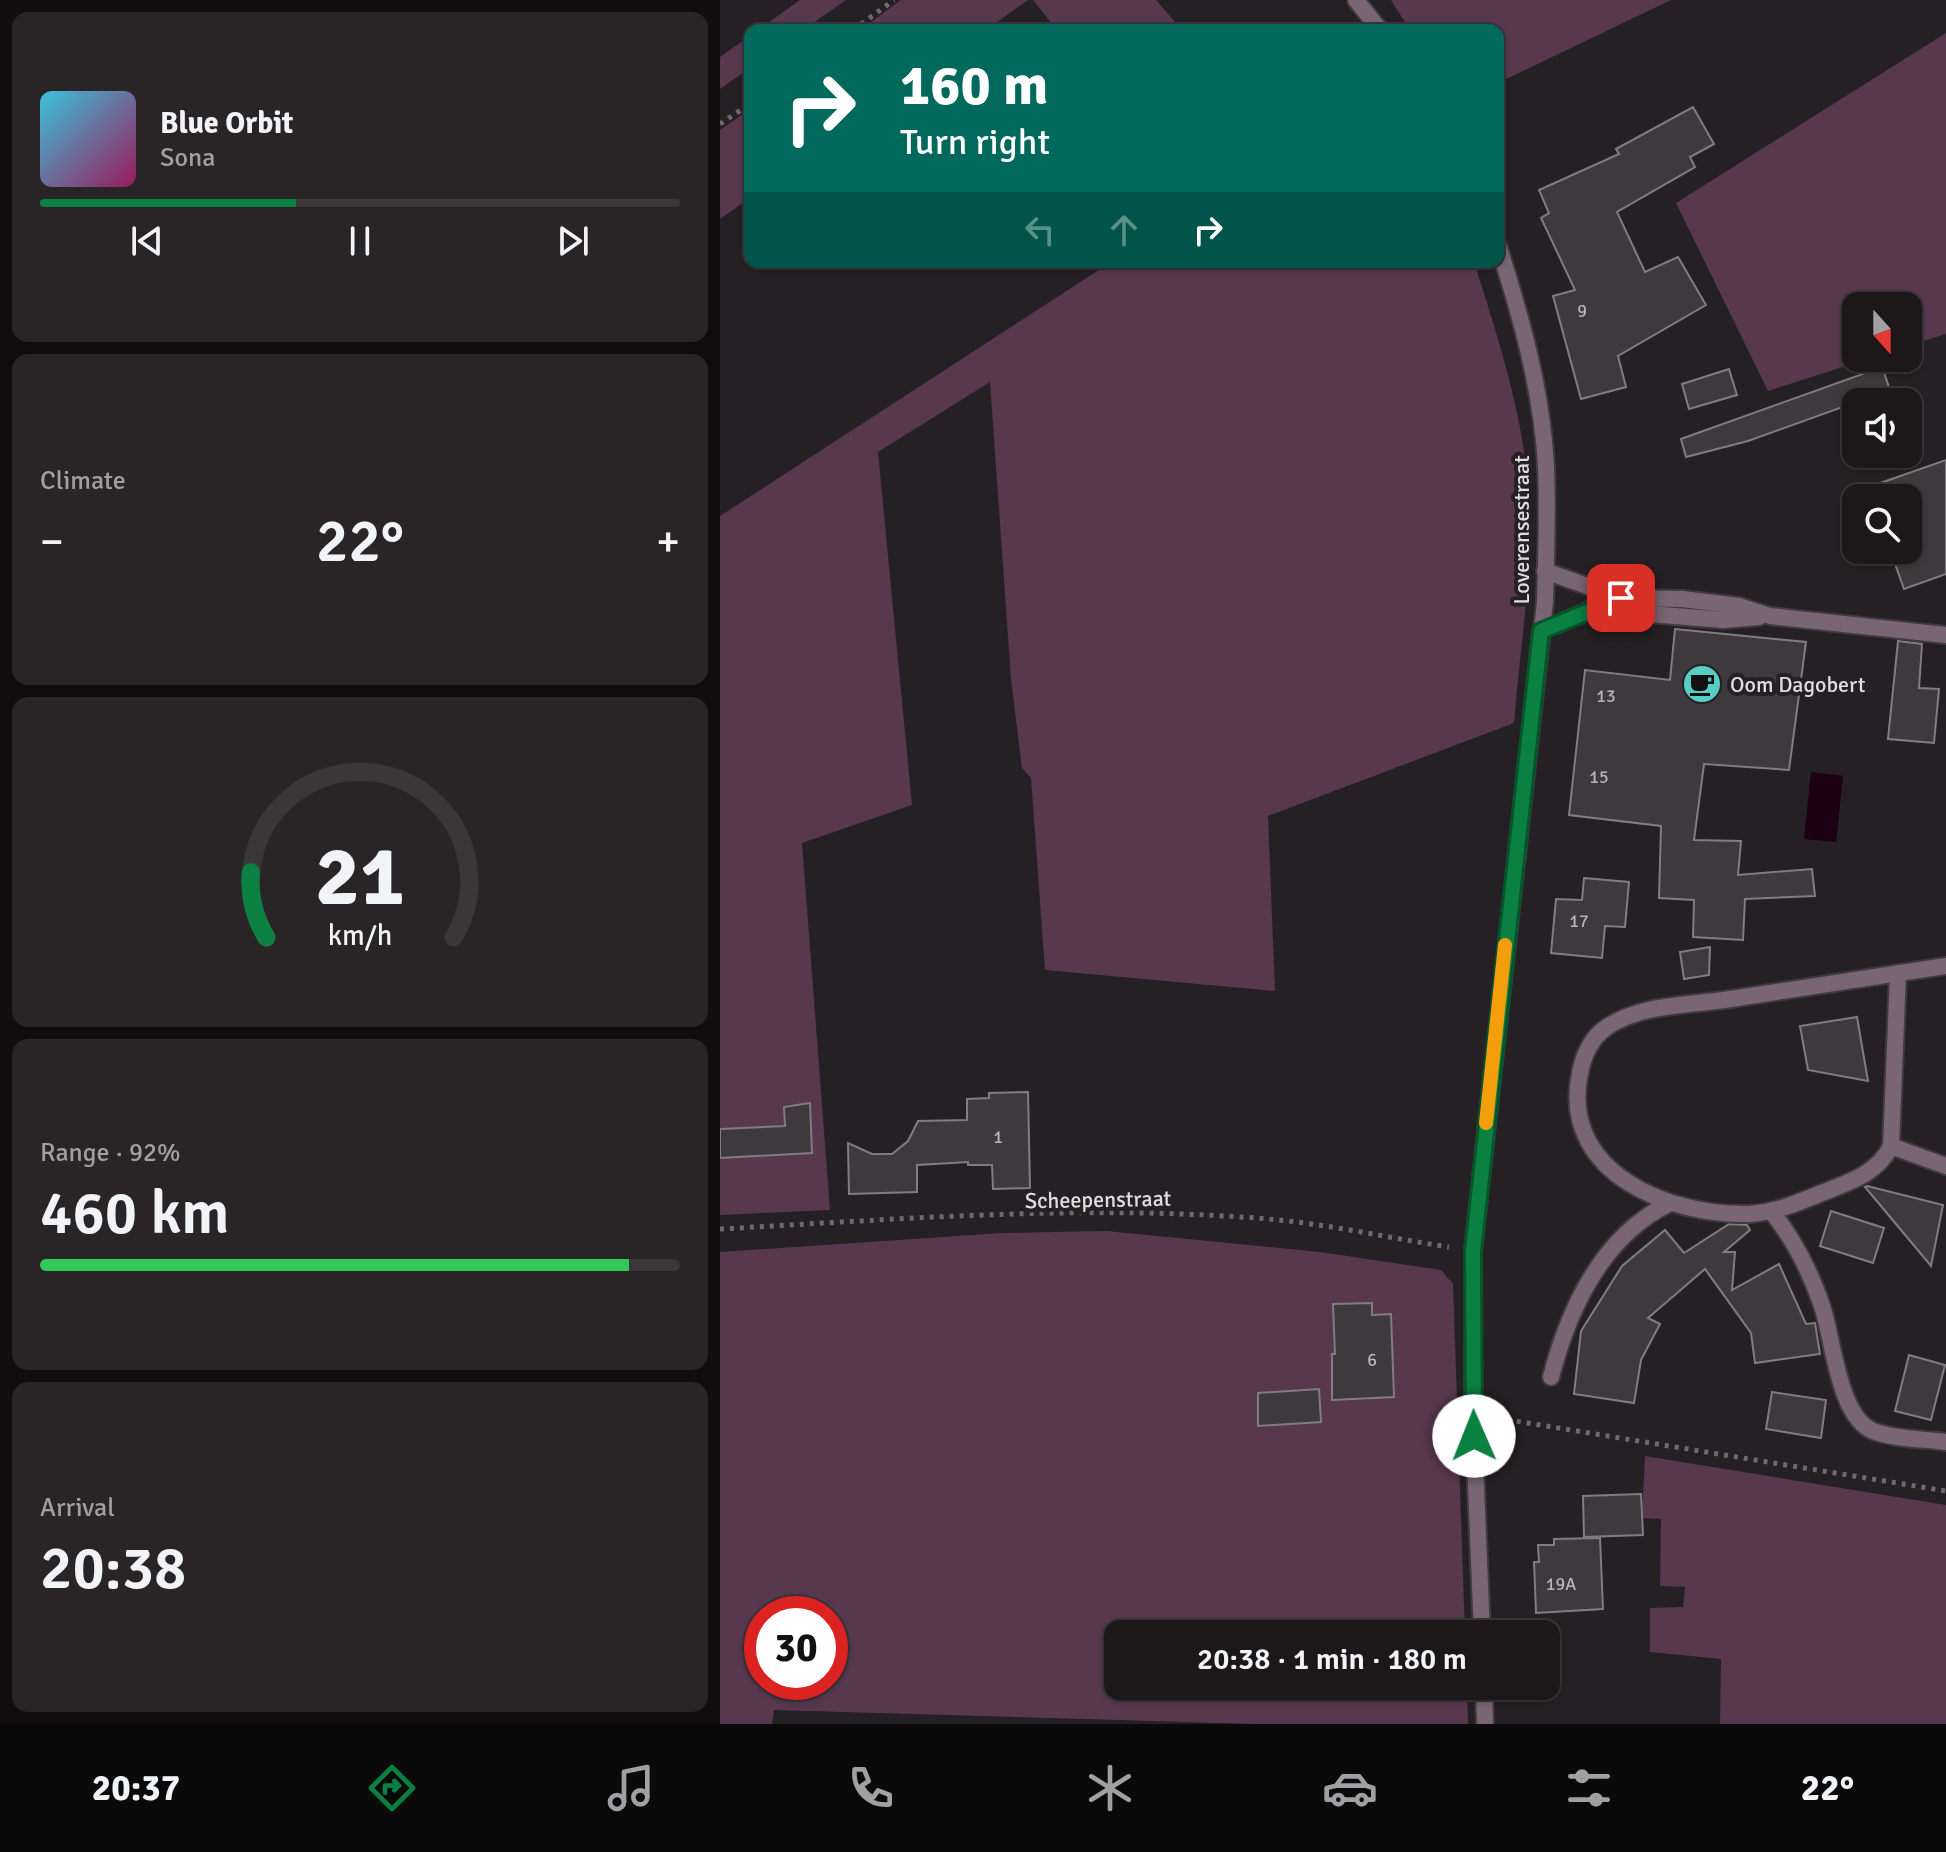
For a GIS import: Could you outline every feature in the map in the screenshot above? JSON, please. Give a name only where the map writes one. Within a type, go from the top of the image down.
[{"type":"street","points":[[1356,0],[1375,24]]},
{"type":"street","name":"Loverensestraat","points":[[1481,1620],[1473,1413],[1473,1251],[1545,571],[1546,464],[1538,398],[1504,264]]},
{"type":"street","points":[[1545,571],[1621,598],[1682,599],[1739,606],[1770,616]]},
{"type":"street","points":[[1541,631],[1621,598]]},
{"type":"street","points":[[1590,609],[1723,620],[1770,616],[1946,635]]},
{"type":"street","points":[[1898,973],[1891,1146],[1886,1158],[1863,1176],[1771,1211],[1714,1212],[1668,1204],[1649,1197],[1601,1158],[1587,1137],[1577,1104],[1577,1091],[1585,1054],[1593,1039],[1608,1026],[1639,1013],[1898,973],[1946,966]]},
{"type":"street","points":[[1891,1146],[1946,1166]]},
{"type":"street","points":[[1551,1377],[1562,1335],[1578,1297],[1596,1269],[1644,1216],[1668,1204]]},
{"type":"street","points":[[1771,1211],[1787,1230],[1811,1277],[1828,1323],[1834,1362],[1859,1420],[1872,1430],[1946,1442]]},
{"type":"street","points":[[1484,1700],[1485,1724]]},
{"type":"path","points":[[861,24],[894,0]]},
{"type":"path","points":[[720,124],[744,108]]},
{"type":"path","name":"Scheepenstraat","points":[[720,1229],[956,1218],[1173,1213],[1272,1219],[1473,1251]]},
{"type":"path","points":[[1473,1413],[1946,1491]]},
{"type":"shaded area","points":[[800,0],[846,0],[812,24],[766,24]]},
{"type":"shaded area","points":[[901,0],[1028,0],[994,24],[868,24]]},
{"type":"shaded area","points":[[1033,0],[1156,0],[1177,24],[1052,24]]},
{"type":"shaded area","points":[[1391,0],[1671,0],[1504,80],[1504,24],[1406,24]]},
{"type":"shaded area","points":[[1946,33],[1946,334],[1922,342],[1922,292],[1842,292],[1842,367],[1768,391],[1676,203]]},
{"type":"shaded area","points":[[744,40],[744,72],[720,89],[720,57]]},
{"type":"shaded area","points":[[744,113],[744,202],[720,219],[720,130]]},
{"type":"shaded area","points":[[1102,268],[1476,268],[1514,399],[1527,469],[1529,564],[1514,723],[1268,816],[1275,991],[1045,970],[1031,778],[1022,768],[1011,679],[990,382],[878,452],[912,805],[802,843],[830,1210],[720,1215],[720,516]]},
{"type":"shaded area","points":[[1811,772],[1843,776],[1836,842],[1804,839]]},
{"type":"shaded area","points":[[1107,1231],[1320,1252],[1441,1270],[1453,1284],[1465,1620],[1104,1620],[1104,1700],[1467,1700],[1468,1724],[1255,1724],[774,1710],[772,1724],[720,1724],[720,1252],[1002,1233]]},
{"type":"shaded area","points":[[1645,1456],[1946,1505],[1946,1724],[1720,1724],[1721,1659],[1650,1652],[1650,1608],[1683,1607],[1685,1587],[1660,1586],[1661,1519],[1642,1518]]},
{"type":"building","points":[[1693,107],[1714,144],[1690,157],[1695,167],[1617,212],[1645,272],[1678,257],[1706,305],[1618,356],[1626,387],[1581,399],[1553,296],[1575,290],[1541,218],[1549,213],[1539,190],[1619,154],[1616,149]]},
{"type":"building","points":[[1729,369],[1737,395],[1689,409],[1682,384]]},
{"type":"building","points":[[1868,372],[1884,372],[1889,388],[1842,388],[1842,407],[1748,441],[1686,457],[1681,439]]},
{"type":"building","points":[[1946,460],[1946,574],[1904,589],[1895,564],[1922,564],[1922,484],[1878,484]]},
{"type":"building","points":[[1675,629],[1806,642],[1789,770],[1704,764],[1694,840],[1741,841],[1738,875],[1812,869],[1815,896],[1745,899],[1743,940],[1693,937],[1694,900],[1659,898],[1661,826],[1569,815],[1585,670],[1670,680]]},
{"type":"building","points":[[1898,641],[1922,644],[1919,688],[1939,689],[1934,743],[1888,739]]},
{"type":"building","points":[[1584,878],[1629,882],[1625,927],[1605,926],[1602,958],[1551,953],[1556,899],[1582,900]]},
{"type":"building","points":[[1710,947],[1709,975],[1684,979],[1680,952]]},
{"type":"building","points":[[1857,1017],[1868,1081],[1808,1070],[1800,1026]]},
{"type":"building","points":[[1028,1092],[1030,1188],[993,1189],[992,1165],[968,1165],[968,1162],[917,1165],[917,1192],[849,1194],[848,1143],[872,1154],[892,1154],[908,1141],[918,1121],[967,1120],[967,1099],[989,1098],[989,1093]]},
{"type":"building","points":[[810,1103],[812,1153],[720,1158],[720,1129],[785,1126],[784,1107]]},
{"type":"building","points":[[1865,1187],[1943,1205],[1931,1266]]},
{"type":"building","points":[[1831,1211],[1884,1228],[1873,1263],[1820,1246]]},
{"type":"building","points":[[1729,1224],[1747,1225],[1750,1230],[1724,1252],[1735,1252],[1732,1290],[1779,1264],[1806,1324],[1815,1323],[1820,1354],[1755,1363],[1751,1333],[1705,1269],[1648,1318],[1660,1324],[1641,1360],[1634,1403],[1574,1394],[1581,1331],[1622,1266],[1665,1230],[1684,1253]]},
{"type":"building","points":[[1372,1303],[1372,1315],[1391,1314],[1394,1397],[1332,1400],[1332,1354],[1335,1354],[1333,1304]]},
{"type":"building","points":[[1909,1355],[1945,1365],[1931,1420],[1895,1411]]},
{"type":"building","points":[[1319,1389],[1321,1422],[1258,1426],[1258,1393]]},
{"type":"building","points":[[1772,1392],[1826,1400],[1821,1438],[1766,1429]]},
{"type":"building","points":[[1641,1494],[1643,1535],[1584,1537],[1583,1496]]},
{"type":"building","points":[[1600,1538],[1603,1609],[1536,1613],[1534,1562],[1539,1562],[1538,1545],[1554,1545],[1554,1539]]},
{"type":"slow traffic","points":[[1486,1123],[1505,945]]},
{"type":"place","name":"Oom Dagobert","points":[[1702,684]]},
{"type":"route","points":[[1474,1436],[1473,1251],[1541,631],[1621,598]]}]
